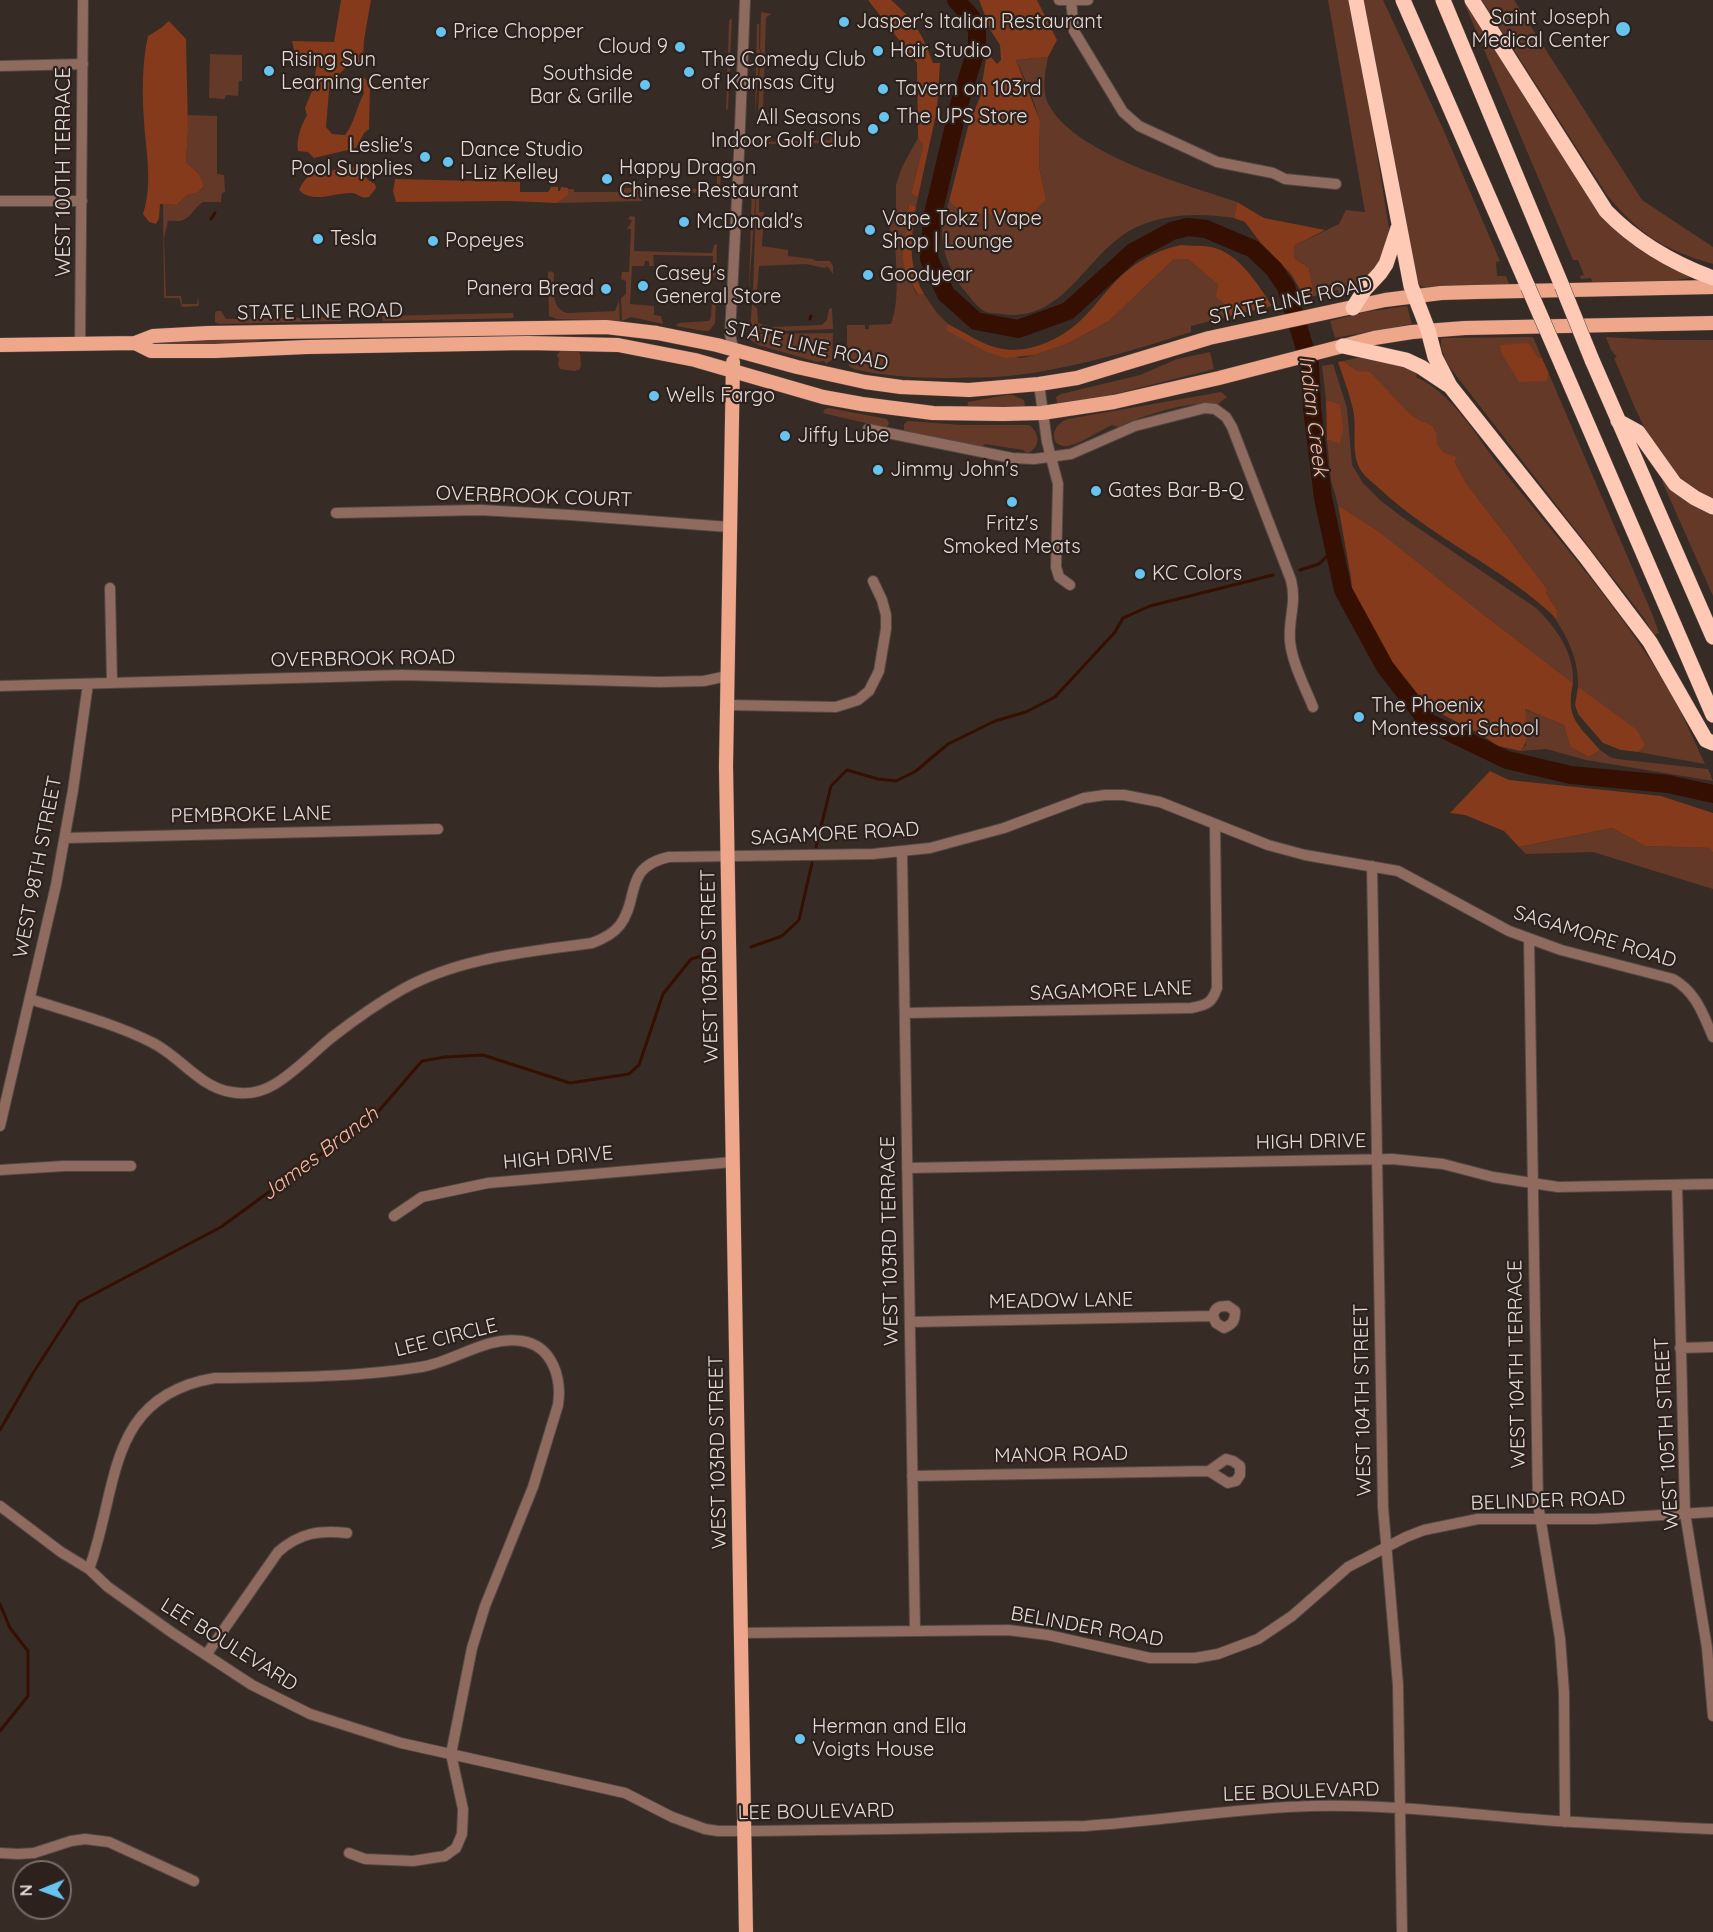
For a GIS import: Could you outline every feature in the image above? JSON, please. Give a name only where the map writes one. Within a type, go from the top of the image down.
[{"type":"highway","points":[[1356,0],[1409,279],[1428,330],[1435,357],[1450,386],[1632,616],[1650,642],[1706,740],[1713,742]]},
{"type":"highway","points":[[1403,0],[1713,716]]},
{"type":"highway","points":[[1443,0],[1592,360],[1713,637]]},
{"type":"highway","points":[[1472,0],[1606,211],[1648,248],[1676,264],[1713,278]]},
{"type":"highway","points":[[1353,308],[1365,289],[1386,264],[1399,225]]},
{"type":"highway","points":[[1343,346],[1406,360],[1450,386]]},
{"type":"highway","points":[[1618,421],[1638,432],[1675,484],[1713,507]]},
{"type":"main road","name":"STATE LINE ROAD","points":[[0,345],[135,343],[153,336],[208,333],[606,327],[657,333],[734,348],[828,375],[902,387],[969,390],[1077,378],[1209,338],[1385,300],[1475,292],[1713,287]]},
{"type":"main road","name":"STATE LINE ROAD","points":[[135,343],[152,351],[307,347],[618,345],[659,351],[733,369],[823,397],[862,404],[945,413],[1042,412],[1114,402],[1384,336],[1428,330],[1713,323]]},
{"type":"main road","name":"WEST 103RD STREET","points":[[734,348],[729,527],[727,856],[746,1932]]},
{"type":"street","name":"WEST 100TH TERRACE","points":[[80,344],[83,0]]},
{"type":"street","name":"WEST 103RD STREET","points":[[734,348],[730,334],[745,0]]},
{"type":"street","points":[[1059,0],[1088,0]]},
{"type":"street","points":[[1071,0],[1074,31],[1123,112],[1139,126],[1217,162],[1273,173],[1285,179],[1336,184]]},
{"type":"street","points":[[0,66],[82,64]]},
{"type":"street","points":[[0,201],[82,201]]},
{"type":"street","points":[[1039,384],[1042,412],[1058,484],[1056,567],[1059,577],[1070,585]]},
{"type":"street","points":[[868,429],[1012,458],[1034,459],[1071,454],[1134,426],[1192,410],[1215,409],[1226,417],[1232,427],[1291,580],[1294,607],[1290,643],[1313,707]]},
{"type":"street","name":"OVERBROOK COURT","points":[[336,513],[480,510],[570,514],[729,527]]},
{"type":"street","points":[[727,705],[837,707],[858,700],[869,691],[879,671],[886,629],[886,615],[882,600],[873,581]]},
{"type":"street","points":[[110,588],[112,682]]},
{"type":"street","name":"OVERBROOK ROAD","points":[[0,686],[402,675],[659,682],[704,681],[727,676]]},
{"type":"street","name":"WEST 98TH STREET","points":[[0,1126],[65,838],[88,684]]},
{"type":"street","name":"SAGAMORE ROAD","points":[[30,999],[130,1032],[153,1042],[216,1088],[230,1092],[254,1092],[275,1084],[361,1016],[424,978],[472,962],[592,943],[604,938],[620,924],[626,913],[637,878],[646,866],[660,859],[873,854],[902,851],[957,842],[1004,828],[1084,798],[1106,795],[1144,798],[1286,850],[1407,875],[1509,931],[1529,939],[1561,950],[1673,979],[1683,984],[1693,994],[1713,1037]]},
{"type":"street","name":"SAGAMORE LANE","points":[[904,1013],[1191,1008],[1206,1005],[1213,1000],[1217,988],[1215,825]]},
{"type":"street","name":"PEMBROKE LANE","points":[[65,838],[438,829]]},
{"type":"street","name":"WEST 103RD TERRACE","points":[[902,851],[915,1630]]},
{"type":"street","name":"WEST 104TH STREET","points":[[1372,866],[1383,1507],[1396,1665],[1402,1932]]},
{"type":"street","name":"WEST 104TH TERRACE","points":[[1529,939],[1538,1504],[1560,1638],[1565,1822]]},
{"type":"street","points":[[0,1075],[11,1078]]},
{"type":"street","name":"HIGH DRIVE","points":[[907,1168],[1377,1159],[1443,1164],[1493,1177],[1558,1187],[1713,1184]]},
{"type":"street","name":"HIGH DRIVE","points":[[394,1216],[422,1197],[488,1183],[733,1162]]},
{"type":"street","points":[[0,1170],[64,1166],[131,1166]]},
{"type":"street","name":"WEST 105TH STREET","points":[[1677,1185],[1685,1513],[1712,1675],[1713,1716]]},
{"type":"street","name":"MEADOW LANE","points":[[910,1322],[1213,1316]]},
{"type":"street","name":"LEE CIRCLE","points":[[89,1569],[97,1548],[116,1464],[128,1435],[147,1411],[178,1389],[215,1378],[370,1374],[423,1367],[504,1340],[524,1341],[536,1347],[551,1360],[558,1376],[560,1393],[558,1406],[533,1487],[472,1648],[451,1754]]},
{"type":"street","points":[[1680,1348],[1713,1347]]},
{"type":"street","name":"MANOR ROAD","points":[[912,1476],[1209,1471]]},
{"type":"street","name":"LEE BOULEVARD","points":[[0,1506],[61,1552],[89,1569],[108,1587],[206,1655],[252,1685],[310,1714],[401,1743],[625,1793],[672,1817],[718,1832],[1085,1826],[1136,1823],[1250,1809],[1313,1806],[1400,1807],[1565,1822],[1713,1828]]},
{"type":"street","name":"BELINDER ROAD","points":[[741,1633],[1008,1630],[1048,1635],[1136,1656],[1170,1659],[1195,1658],[1218,1654],[1258,1639],[1292,1616],[1348,1567],[1424,1530],[1455,1523],[1499,1518],[1595,1519],[1713,1512]]},
{"type":"street","points":[[206,1655],[278,1552],[289,1541],[314,1533],[347,1533]]},
{"type":"street","points":[[349,1853],[365,1859],[413,1861],[445,1856],[456,1848],[462,1834],[463,1809],[451,1754]]},
{"type":"street","points":[[0,1853],[34,1853],[71,1841],[94,1839],[109,1842],[194,1881]]},
{"type":"shaded area","points":[[341,0],[371,0],[363,60],[358,63],[352,62],[337,76],[329,91],[326,127],[332,134],[345,135],[364,93],[361,83],[364,77],[370,85],[369,129],[364,133],[356,148],[314,158],[308,152],[298,151],[298,141],[307,115],[305,108],[312,91],[310,84],[315,77],[316,67],[310,62],[297,61],[292,41],[334,42]]},
{"type":"shaded area","points":[[868,0],[891,0],[917,28],[933,63],[940,63],[937,110],[918,197],[911,194],[923,146],[918,138],[917,63]]},
{"type":"shaded area","points":[[979,0],[1037,0],[1057,40],[1048,57],[1016,60],[1040,121],[1039,166],[1046,199],[1028,218],[961,212],[949,201],[968,127],[980,97],[987,52],[997,64],[1001,60],[1000,45],[991,31]]},
{"type":"shaded area","points":[[1328,0],[1348,0],[1363,69],[1389,228],[1388,240],[1381,261],[1368,277],[1339,295],[1338,290],[1314,296],[1309,268],[1294,258],[1294,246],[1339,224],[1346,210],[1365,212]]},
{"type":"shaded area","points":[[1363,0],[1383,0],[1443,129],[1500,261],[1496,262],[1497,276],[1506,276],[1509,284],[1423,287],[1418,284]]},
{"type":"shaded area","points":[[1463,0],[1585,188],[1690,275],[1690,278],[1670,281],[1592,282],[1591,278],[1581,279],[1580,276],[1584,275],[1578,260],[1573,260]]},
{"type":"shaded area","points":[[1482,0],[1514,0],[1642,200],[1713,247],[1713,264],[1667,247],[1642,231],[1619,209],[1607,195]]},
{"type":"shaded area","points":[[761,12],[772,14],[766,17],[763,111],[770,113],[769,120],[758,120],[762,54],[760,48]]},
{"type":"shaded area","points":[[732,18],[728,108],[726,111],[729,21]]},
{"type":"shaded area","points":[[169,21],[186,39],[188,131],[186,162],[198,173],[204,186],[199,192],[187,195],[177,205],[160,204],[156,224],[149,222],[143,214],[148,191],[143,110],[144,67],[148,36]]},
{"type":"shaded area","points":[[757,24],[759,24],[761,53],[755,118]]},
{"type":"shaded area","points":[[210,54],[242,55],[242,81],[239,81],[238,96],[226,95],[225,99],[209,98]]},
{"type":"shaded area","points":[[1048,57],[1044,82],[1045,95],[1050,107],[1064,124],[1084,140],[1108,154],[1163,177],[1237,202],[1234,218],[1210,215],[1174,216],[1139,226],[1121,236],[1076,282],[1044,307],[1024,314],[988,313],[974,302],[951,270],[943,244],[943,221],[949,201],[961,212],[1046,199],[1039,166],[1040,121],[1029,88],[1016,60]]},
{"type":"shaded area","points":[[187,115],[217,116],[217,174],[224,175],[225,192],[222,193],[221,202],[203,202],[186,219],[168,221],[164,238],[166,296],[181,296],[182,304],[197,304],[198,296],[199,306],[182,307],[179,298],[164,298],[163,204],[177,205],[187,195],[199,192],[203,188],[198,173],[186,162]]},
{"type":"shaded area","points":[[833,131],[834,153],[832,143],[761,144],[761,149],[759,148],[758,134],[762,135],[763,142],[830,140]]},
{"type":"shaded area","points":[[918,138],[923,146],[911,194],[918,197],[916,207],[909,203],[902,256],[905,271],[917,295],[924,294],[948,324],[947,330],[984,351],[1021,358],[1035,355],[1069,343],[1109,321],[1174,259],[1188,259],[1218,285],[1222,301],[1230,316],[1191,326],[1191,332],[1124,352],[1032,373],[995,377],[929,378],[854,369],[847,361],[847,325],[865,325],[865,329],[869,329],[869,325],[891,324],[894,314],[897,291],[895,234],[890,234],[889,217],[896,214],[896,185],[902,167]]},
{"type":"shaded area","points":[[351,166],[360,169],[368,180],[375,184],[376,188],[369,197],[351,193],[317,197],[299,190],[312,174]]},
{"type":"shaded area","points":[[721,170],[722,193],[638,192],[642,201],[557,203],[569,195],[568,189],[574,189],[574,192],[623,192],[625,188],[717,189],[717,171]]},
{"type":"shaded area","points":[[395,179],[520,182],[520,192],[548,192],[551,187],[558,187],[560,191],[561,187],[568,188],[569,195],[557,203],[396,202],[393,191]]},
{"type":"shaded area","points":[[755,185],[749,292],[753,217],[751,213],[752,189]]},
{"type":"shaded area","points":[[759,185],[759,212],[764,212],[762,246],[788,250],[788,256],[830,261],[833,274],[827,266],[825,268],[806,264],[759,266],[757,291],[753,292],[756,200]]},
{"type":"shaded area","points":[[1237,202],[1264,218],[1325,230],[1294,246],[1294,258],[1309,268],[1314,296],[1305,298],[1291,274],[1260,242],[1245,222],[1234,218]]},
{"type":"shaded area","points":[[909,203],[916,207],[912,252],[915,272],[924,294],[918,295],[905,271],[902,256]]},
{"type":"shaded area","points":[[635,217],[634,251],[712,253],[714,245],[717,244],[716,280],[712,276],[713,256],[653,255],[654,266],[649,266],[649,261],[645,261],[644,266],[632,266],[630,304],[654,306],[654,315],[661,316],[663,324],[631,317],[622,321],[621,298],[626,294],[626,281],[621,279],[622,272],[629,272],[631,229],[627,229],[632,221],[628,218]]},
{"type":"shaded area","points":[[1181,245],[1211,247],[1230,255],[1246,270],[1272,306],[1230,316],[1222,301],[1216,297],[1218,285],[1188,259],[1174,259],[1109,321],[1069,343],[1035,355],[1005,358],[984,351],[946,330],[948,324],[985,344],[1009,350],[1043,344],[1073,327],[1115,281],[1134,265],[1153,254]]},
{"type":"shaded area","points":[[550,271],[554,273],[555,302],[562,310],[567,313],[615,311],[619,301],[620,321],[557,319],[549,316],[548,273]]},
{"type":"shaded area","points":[[716,298],[715,323],[709,331],[676,326],[678,323],[709,321],[712,299]]},
{"type":"shaded area","points":[[752,304],[757,308],[758,323],[770,327],[822,325],[827,320],[829,309],[832,308],[833,329],[757,332],[750,329]]},
{"type":"shaded area","points":[[1407,306],[1412,324],[1335,338],[1330,321],[1365,312]]},
{"type":"shaded area","points":[[217,311],[221,311],[226,319],[341,317],[342,321],[219,324],[215,322]]},
{"type":"shaded area","points":[[513,313],[514,318],[383,321],[382,316]]},
{"type":"shaded area","points":[[750,332],[757,334],[833,333],[832,360],[826,364],[824,361],[817,362],[758,345],[748,338]]},
{"type":"shaded area","points":[[1533,337],[1542,358],[1501,345],[1501,352],[1547,381],[1549,374],[1659,633],[1654,635],[1644,618],[1448,365],[1441,348],[1441,339],[1444,338]]},
{"type":"shaded area","points":[[1606,337],[1713,340],[1713,499],[1676,473],[1651,439],[1614,358],[1617,357],[1611,350]]},
{"type":"shaded area","points":[[260,338],[261,341],[234,344],[154,345],[155,342]]},
{"type":"shaded area","points":[[1528,343],[1538,357],[1542,358],[1549,374],[1547,381],[1519,382],[1501,352],[1500,345]]},
{"type":"shaded area","points":[[561,350],[574,350],[580,353],[579,370],[560,369],[557,355]]},
{"type":"shaded area","points":[[1210,352],[1214,369],[1111,395],[1057,404],[1056,397],[1061,394],[1140,375],[1177,359]]},
{"type":"shaded area","points":[[1356,358],[1385,358],[1418,372],[1416,377],[1441,393],[1462,415],[1642,647],[1673,696],[1705,764],[1638,752],[1644,746],[1578,687],[1574,657],[1563,631],[1552,614],[1556,618],[1557,610],[1546,593],[1548,590],[1466,483],[1455,462],[1456,457],[1443,452],[1436,445],[1436,432],[1432,425],[1410,414],[1370,373],[1357,371],[1343,361]]},
{"type":"shaded area","points":[[1343,361],[1357,371],[1370,372],[1410,414],[1432,425],[1436,432],[1437,445],[1443,452],[1457,457],[1455,462],[1466,483],[1548,590],[1546,593],[1557,610],[1557,619],[1514,584],[1401,507],[1360,469],[1356,459],[1354,415],[1338,362]]},
{"type":"shaded area","points":[[1333,364],[1347,408],[1352,465],[1363,483],[1402,517],[1536,608],[1563,642],[1571,662],[1573,683],[1381,533],[1338,505],[1331,480],[1327,440],[1340,442],[1340,404],[1326,400],[1322,366]]},
{"type":"shaded area","points":[[1221,392],[1227,397],[1217,405],[1182,406],[1139,418],[1118,427],[1112,425],[1081,442],[1068,446],[1059,444],[1054,438],[1055,429],[1068,419]]},
{"type":"shaded area","points":[[1013,395],[1024,400],[1025,406],[967,408],[968,402]]},
{"type":"shaded area","points":[[1326,400],[1340,404],[1343,429],[1340,443],[1327,440]]},
{"type":"shaded area","points":[[829,408],[887,419],[889,424],[886,428],[823,413]]},
{"type":"shaded area","points":[[908,421],[962,425],[1029,425],[1033,428],[1038,440],[1035,447],[1028,453],[1023,450],[985,444],[982,447],[904,432],[904,424]]},
{"type":"shaded area","points":[[1664,479],[1713,510],[1713,596],[1662,481]]},
{"type":"shaded area","points":[[1338,505],[1381,533],[1573,683],[1572,713],[1580,727],[1600,750],[1589,757],[1570,747],[1564,725],[1525,709],[1527,736],[1521,751],[1498,746],[1482,735],[1428,707],[1416,695],[1368,630],[1353,601]]},
{"type":"shaded area","points":[[1578,687],[1637,730],[1645,746],[1638,752],[1621,750],[1603,743],[1578,714],[1575,705]]},
{"type":"shaded area","points":[[1524,709],[1564,725],[1570,747],[1589,757],[1600,750],[1617,759],[1708,769],[1713,781],[1586,760],[1546,749],[1521,751],[1526,745]]},
{"type":"shaded area","points":[[1490,771],[1509,780],[1661,796],[1713,813],[1713,853],[1710,848],[1645,846],[1612,828],[1519,847],[1504,831],[1465,815],[1450,813]]},
{"type":"shaded area","points":[[1612,828],[1645,846],[1711,848],[1713,889],[1593,852],[1526,854],[1519,847]]},
{"type":"waterway","name":"Indian Creek","points":[[956,0],[972,18],[977,31],[977,47],[959,105],[932,218],[929,259],[946,294],[976,321],[1018,329],[1068,311],[1133,252],[1172,231],[1188,227],[1206,229],[1253,249],[1274,269],[1286,287],[1310,365],[1312,408],[1323,498],[1343,590],[1385,667],[1428,722],[1507,760],[1571,775],[1668,784],[1713,794]]},
{"type":"waterway","points":[[211,219],[215,213]]},
{"type":"waterway","name":"James Branch","points":[[1300,570],[1319,564],[1334,549]]},
{"type":"waterway","name":"James Branch","points":[[816,847],[831,786],[847,770],[878,779],[896,781],[916,771],[948,744],[995,721],[1026,712],[1055,697],[1115,632],[1123,618],[1150,606],[1273,575]]},
{"type":"waterway","name":"James Branch","points":[[751,947],[782,936],[799,920],[812,863]]},
{"type":"waterway","name":"James Branch","points":[[0,1430],[33,1373],[79,1302],[221,1227],[377,1113],[422,1061],[483,1055],[570,1083],[629,1074],[639,1065],[663,994],[691,959],[713,953]]},
{"type":"waterway","name":"James Branch","points":[[0,1604],[10,1628],[28,1651],[28,1696],[0,1731]]},
{"type":"place","name":"Jasper's Italian Restaurant","points":[[844,22]]},
{"type":"place","name":"Saint Joseph Medical Center","points":[[1623,29]]},
{"type":"place","name":"Price Chopper","points":[[441,32]]},
{"type":"place","name":"Cloud 9","points":[[680,47]]},
{"type":"place","name":"Hair Studio","points":[[878,51]]},
{"type":"place","name":"Rising Sun Learning Center","points":[[269,71]]},
{"type":"place","name":"The Comedy Club of Kansas City","points":[[689,72]]},
{"type":"place","name":"Southside Bar & Grille","points":[[645,85]]},
{"type":"place","name":"Tavern on 103rd","points":[[883,89]]},
{"type":"place","name":"The UPS Store","points":[[884,117]]},
{"type":"place","name":"All Seasons Indoor Golf Club","points":[[873,129]]},
{"type":"place","name":"Leslie's Pool Supplies","points":[[425,157]]},
{"type":"place","name":"Dance Studio I-Liz Kelley","points":[[448,162]]},
{"type":"place","name":"Happy Dragon Chinese Restaurant","points":[[607,179]]},
{"type":"place","name":"McDonald's","points":[[684,222]]},
{"type":"place","name":"Vape Tokz | Vape Shop | Lounge","points":[[870,230]]},
{"type":"place","name":"Tesla","points":[[318,239]]},
{"type":"place","name":"Popeyes","points":[[433,241]]},
{"type":"place","name":"Goodyear","points":[[868,275]]},
{"type":"place","name":"Casey's General Store","points":[[643,286]]},
{"type":"place","name":"Panera Bread","points":[[606,289]]},
{"type":"place","name":"Wells Fargo","points":[[654,396]]},
{"type":"place","name":"Jiffy Lube","points":[[785,436]]},
{"type":"place","name":"Jimmy John's","points":[[878,470]]},
{"type":"place","name":"Gates Bar-B-Q","points":[[1096,491]]},
{"type":"place","name":"Fritz's Smoked Meats","points":[[1012,502]]},
{"type":"place","name":"KC Colors","points":[[1140,574]]},
{"type":"place","name":"The Phoenix Montessori School","points":[[1359,717]]},
{"type":"place","name":"Herman and Ella Voigts House","points":[[800,1739]]}]
